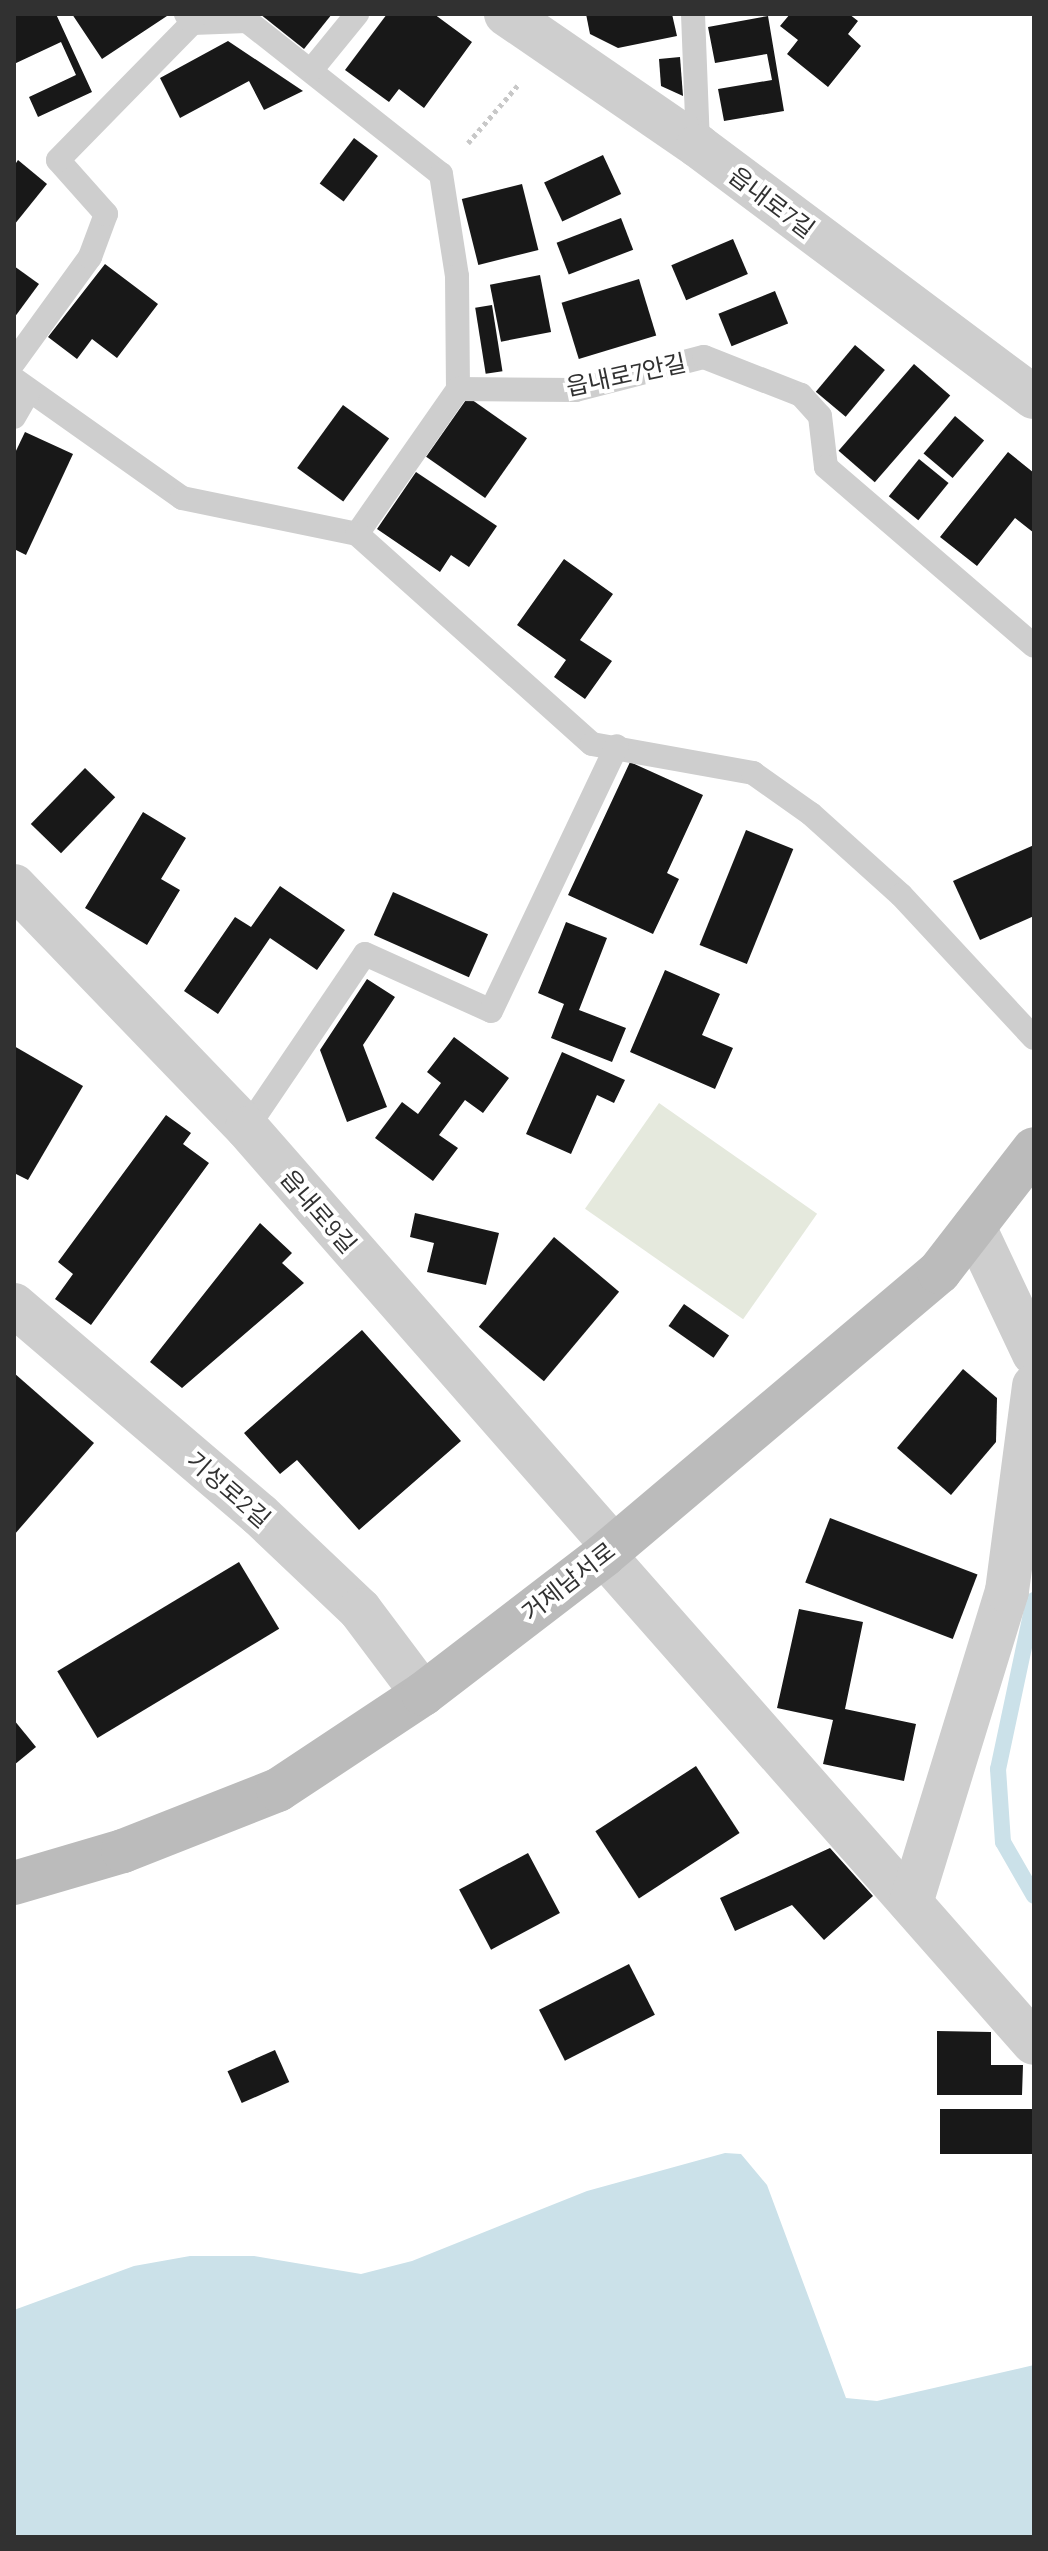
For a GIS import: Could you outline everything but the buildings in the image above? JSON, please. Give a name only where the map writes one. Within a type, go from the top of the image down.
[{"type":"main road","name":"거제남서로","points":[[14,1883],[123,1851],[278,1790],[423,1694],[608,1551],[939,1272],[1034,1149]]},
{"type":"street","name":"읍내로7길","points":[[506,14],[698,146],[1034,397]]},
{"type":"street","name":"읍내로9길","points":[[14,886],[247,1128],[1034,2043]]},
{"type":"street","points":[[974,1227],[1034,1354]]},
{"type":"street","name":"기성로2길","points":[[14,1305],[282,1536],[360,1610],[423,1694]]},
{"type":"street","points":[[911,1903],[1007,1591],[1034,1386]]},
{"type":"lane","points":[[313,68],[357,14]]},
{"type":"lane","points":[[693,14],[698,146]]},
{"type":"lane","points":[[14,362],[90,257],[106,214],[58,160],[189,19],[247,21],[313,68],[441,174],[457,276],[458,389],[357,534]]},
{"type":"lane","name":"읍내로7안길","points":[[458,389],[576,390],[704,357],[801,395],[820,416],[826,467],[1034,646]]},
{"type":"lane","points":[[14,417],[22,385],[182,498],[357,534],[505,659],[592,744],[617,746],[753,773],[901,895],[1034,1038]]},
{"type":"lane","points":[[247,1128],[365,954],[491,1011],[617,746]]},
{"type":"path","points":[[441,174],[552,46]]},
{"type":"shaded area","points":[[659,1103],[817,1214],[743,1319],[585,1209]]},
{"type":"water","points":[[725,2153],[741,2154],[767,2185],[846,2398],[877,2401],[1034,2365],[1034,2537],[14,2537],[14,2310],[134,2266],[190,2256],[254,2256],[361,2274],[412,2261],[587,2191]]},
{"type":"waterway","points":[[1034,1600],[998,1769],[1003,1842],[1034,1896]]}]
